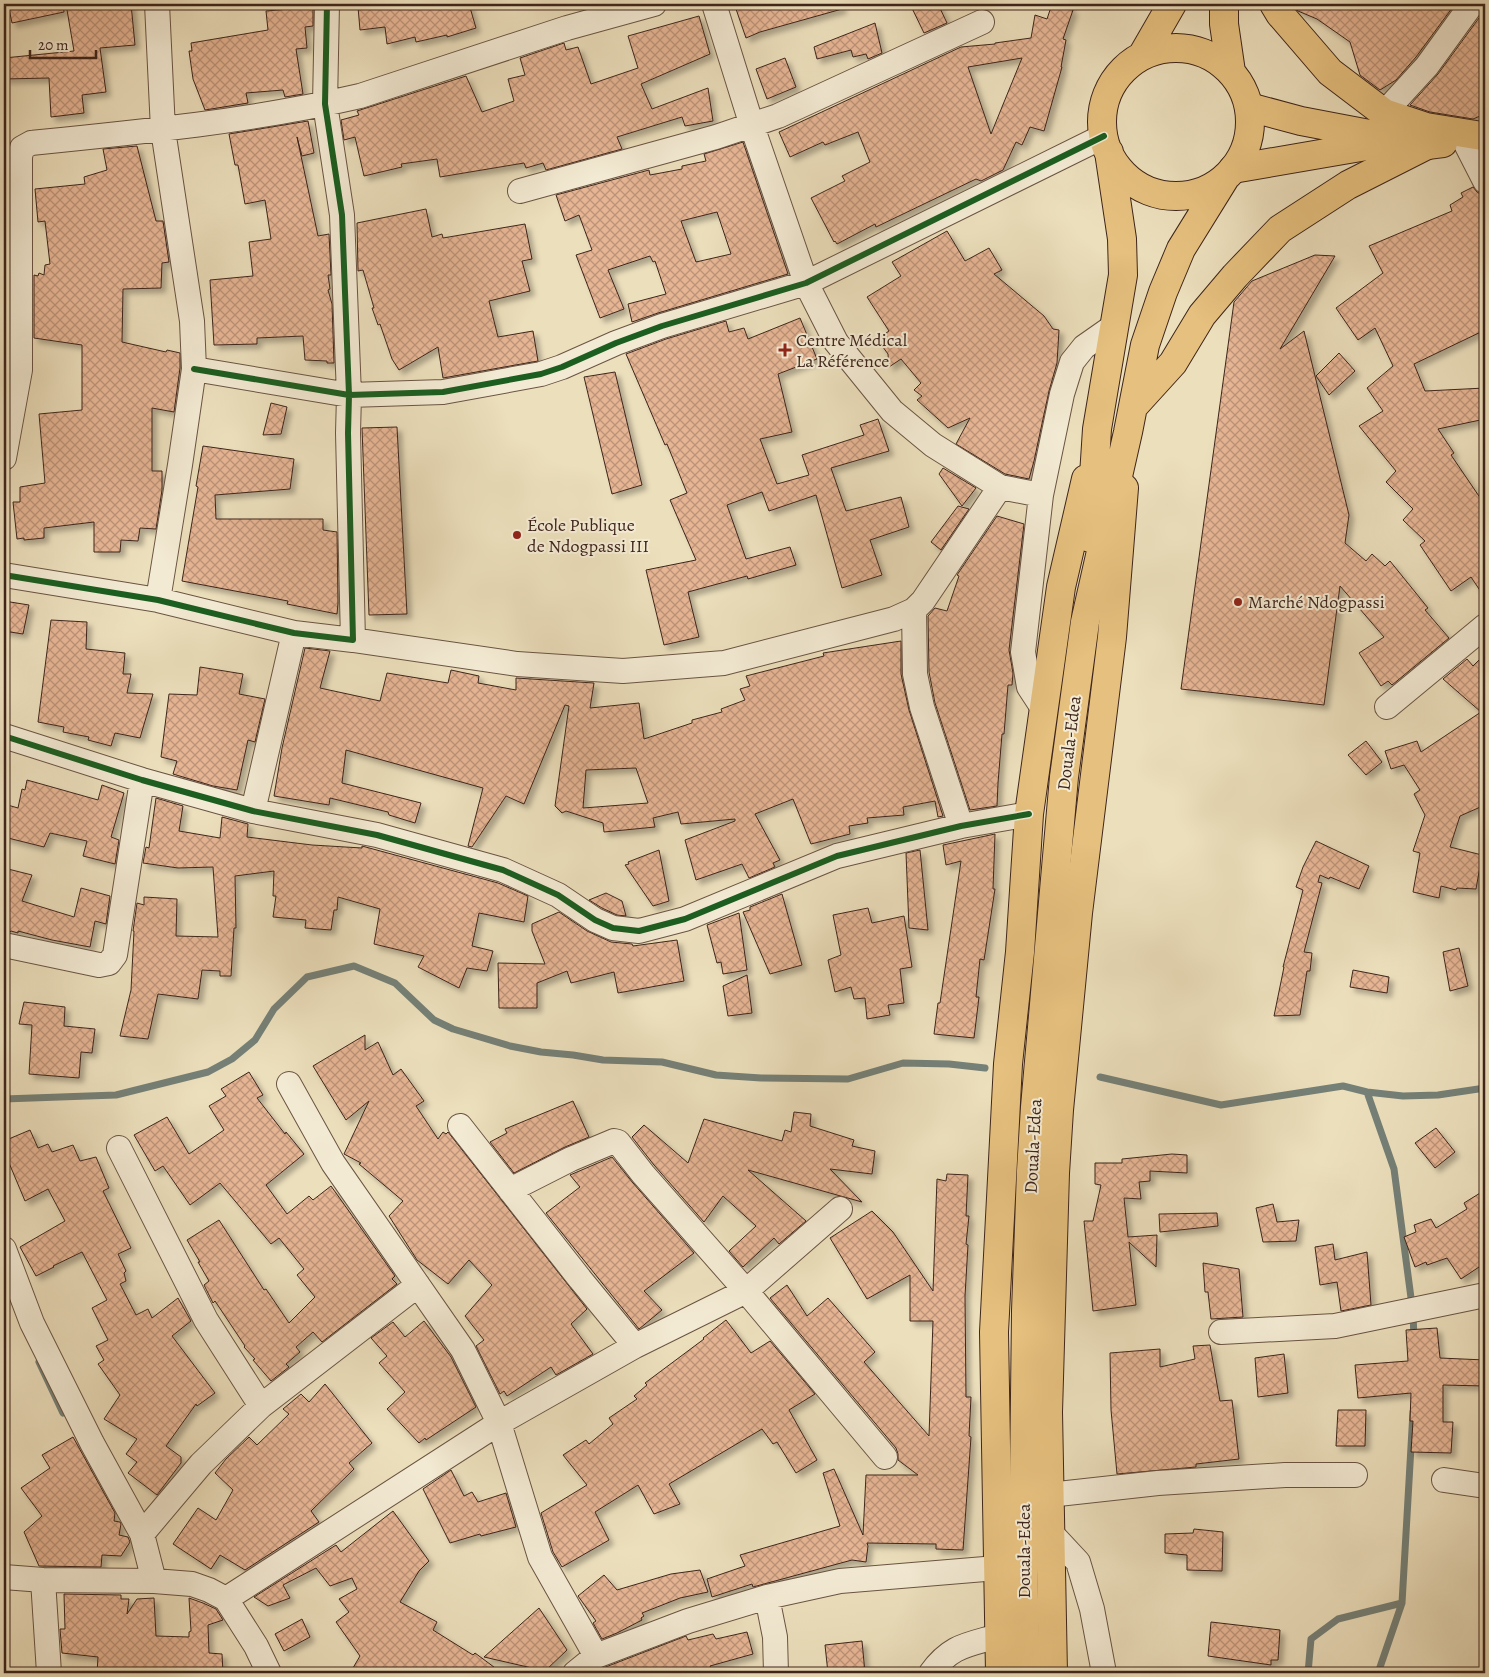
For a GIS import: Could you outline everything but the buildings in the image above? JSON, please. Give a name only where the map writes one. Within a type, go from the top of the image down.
[{"type":"main road","points":[[1142,56],[1172,4]]},
{"type":"main road","points":[[1224,4],[1224,24],[1231,72]]},
{"type":"main road","points":[[1274,4],[1280,14],[1330,72],[1384,113],[1426,127],[1477,137]]},
{"type":"main road","points":[[1000,1673],[994,1322],[1008,1064],[1020,952],[1029,814],[1044,710],[1062,588],[1097,429],[1122,275],[1122,239],[1102,117],[1106,99],[1114,82],[1126,67],[1142,56],[1160,49],[1180,47],[1199,51],[1216,60],[1231,72],[1242,88],[1249,107],[1250,127],[1246,146],[1181,249],[1163,292],[1145,345],[1130,419],[1112,637],[1080,894],[1059,1110],[1054,1196],[1048,1412],[1053,1673]]},
{"type":"main road","points":[[1249,107],[1301,121],[1427,145]]},
{"type":"main road","points":[[1130,419],[1173,364],[1202,315],[1235,276],[1280,229],[1348,185],[1427,145],[1477,137]]},
{"type":"main road","points":[[1106,144],[1120,169],[1134,182],[1151,191],[1170,196],[1190,195],[1208,189],[1229,174],[1400,140]]},
{"type":"main road","name":"Douala-Edea","points":[[1085,622],[1130,419]]},
{"type":"main road","name":"Douala-Edea","points":[[1026,1673],[1023,1563],[1026,1311],[1032,1153],[1064,777],[1085,622],[1097,429]]},
{"type":"street","points":[[157,4],[163,130],[192,321],[194,369],[158,600]]},
{"type":"street","points":[[327,4],[325,104],[342,215],[349,395],[348,433],[353,640]]},
{"type":"street","points":[[4,458],[20,370],[12,260],[22,148],[31,143],[163,130],[325,104],[360,96],[567,28],[654,4]]},
{"type":"street","points":[[715,4],[752,126],[806,283],[836,342],[892,411],[933,445],[1000,487],[1041,495]]},
{"type":"street","points":[[1384,113],[1427,66],[1472,4]]},
{"type":"street","points":[[520,190],[716,138],[752,126],[778,116],[982,22]]},
{"type":"street","points":[[1477,137],[1485,181]]},
{"type":"street","points":[[194,369],[349,395],[443,392],[541,374],[662,326],[806,283],[1106,144]]},
{"type":"street","points":[[1044,710],[1029,687],[1023,652],[1041,495],[1062,394],[1072,362],[1084,347],[1114,326]]},
{"type":"street","points":[[4,575],[158,600],[294,633],[517,664],[622,671],[724,663],[894,619],[914,610],[923,600],[1000,487]]},
{"type":"street","points":[[914,610],[916,674],[922,707],[961,826]]},
{"type":"street","points":[[1387,707],[1485,626]]},
{"type":"street","points":[[253,811],[294,633]]},
{"type":"street","points":[[4,736],[142,780],[253,811],[377,835],[503,870],[558,895],[595,920],[613,928],[639,931],[685,919],[837,856],[961,826],[1029,814]]},
{"type":"street","points":[[4,945],[99,965],[109,963],[115,955],[142,780]]},
{"type":"street","points":[[289,1084],[334,1163],[463,1350],[499,1422],[540,1557],[596,1656]]},
{"type":"street","points":[[460,1126],[635,1346]]},
{"type":"street","points":[[510,1190],[571,1159],[614,1141],[618,1142],[643,1174],[746,1291],[885,1457]]},
{"type":"street","points":[[119,1148],[206,1320],[261,1406]]},
{"type":"street","points":[[226,1599],[499,1422],[563,1388],[635,1346],[746,1291],[840,1209]]},
{"type":"street","points":[[4,1250],[32,1323],[92,1442],[142,1534],[154,1581]]},
{"type":"street","points":[[142,1534],[202,1464],[261,1406],[418,1285]]},
{"type":"street","points":[[1221,1332],[1335,1326],[1485,1295]]},
{"type":"street","points":[[1049,1495],[1158,1483],[1285,1475],[1355,1475]]},
{"type":"street","points":[[1444,1480],[1485,1486]]},
{"type":"street","points":[[1050,1532],[1078,1562],[1092,1610],[1104,1673]]},
{"type":"street","points":[[574,1673],[596,1656],[688,1621],[767,1597],[840,1581],[997,1568]]},
{"type":"street","points":[[4,1577],[43,1580],[154,1581],[192,1584],[209,1590],[226,1599],[256,1646],[269,1673]]},
{"type":"street","points":[[43,1580],[49,1673]]},
{"type":"street","points":[[767,1597],[775,1637],[776,1673]]},
{"type":"street","points":[[931,1673],[940,1660],[958,1647],[998,1636]]},
{"type":"waterway","points":[[4,1099],[116,1095],[208,1072],[232,1059],[255,1040],[274,1009],[307,977],[354,966],[395,983],[434,1020],[453,1029],[510,1046],[541,1052],[603,1060],[662,1062],[716,1075],[761,1078],[848,1079],[903,1063],[949,1064],[985,1068]]},
{"type":"waterway","points":[[1100,1077],[1221,1105],[1343,1086],[1367,1092],[1403,1096],[1438,1095],[1485,1088]]},
{"type":"waterway","points":[[1367,1092],[1394,1169],[1413,1313],[1414,1339]]},
{"type":"waterway","points":[[39,1362],[63,1413]]},
{"type":"waterway","points":[[1378,1673],[1402,1603],[1413,1412]]},
{"type":"waterway","points":[[1308,1673],[1311,1639],[1338,1619],[1402,1603]]},
{"type":"cycle path","points":[[4,575],[158,600],[294,633],[353,640],[348,433],[349,395],[342,215],[325,104],[327,4]]},
{"type":"cycle path","points":[[194,369],[349,395],[443,392],[541,374],[662,326],[806,283],[1104,136]]},
{"type":"cycle path","points":[[4,736],[142,780],[253,811],[377,835],[503,870],[558,895],[595,920],[613,928],[639,931],[685,919],[837,856],[961,826],[1029,814]]},
{"type":"place","name":"Centre Médical La Référence","points":[[785,350]]},
{"type":"place","name":"École Publique de Ndogpassi III","points":[[517,535]]},
{"type":"place","name":"Marché Ndogpassi","points":[[1238,602]]}]
